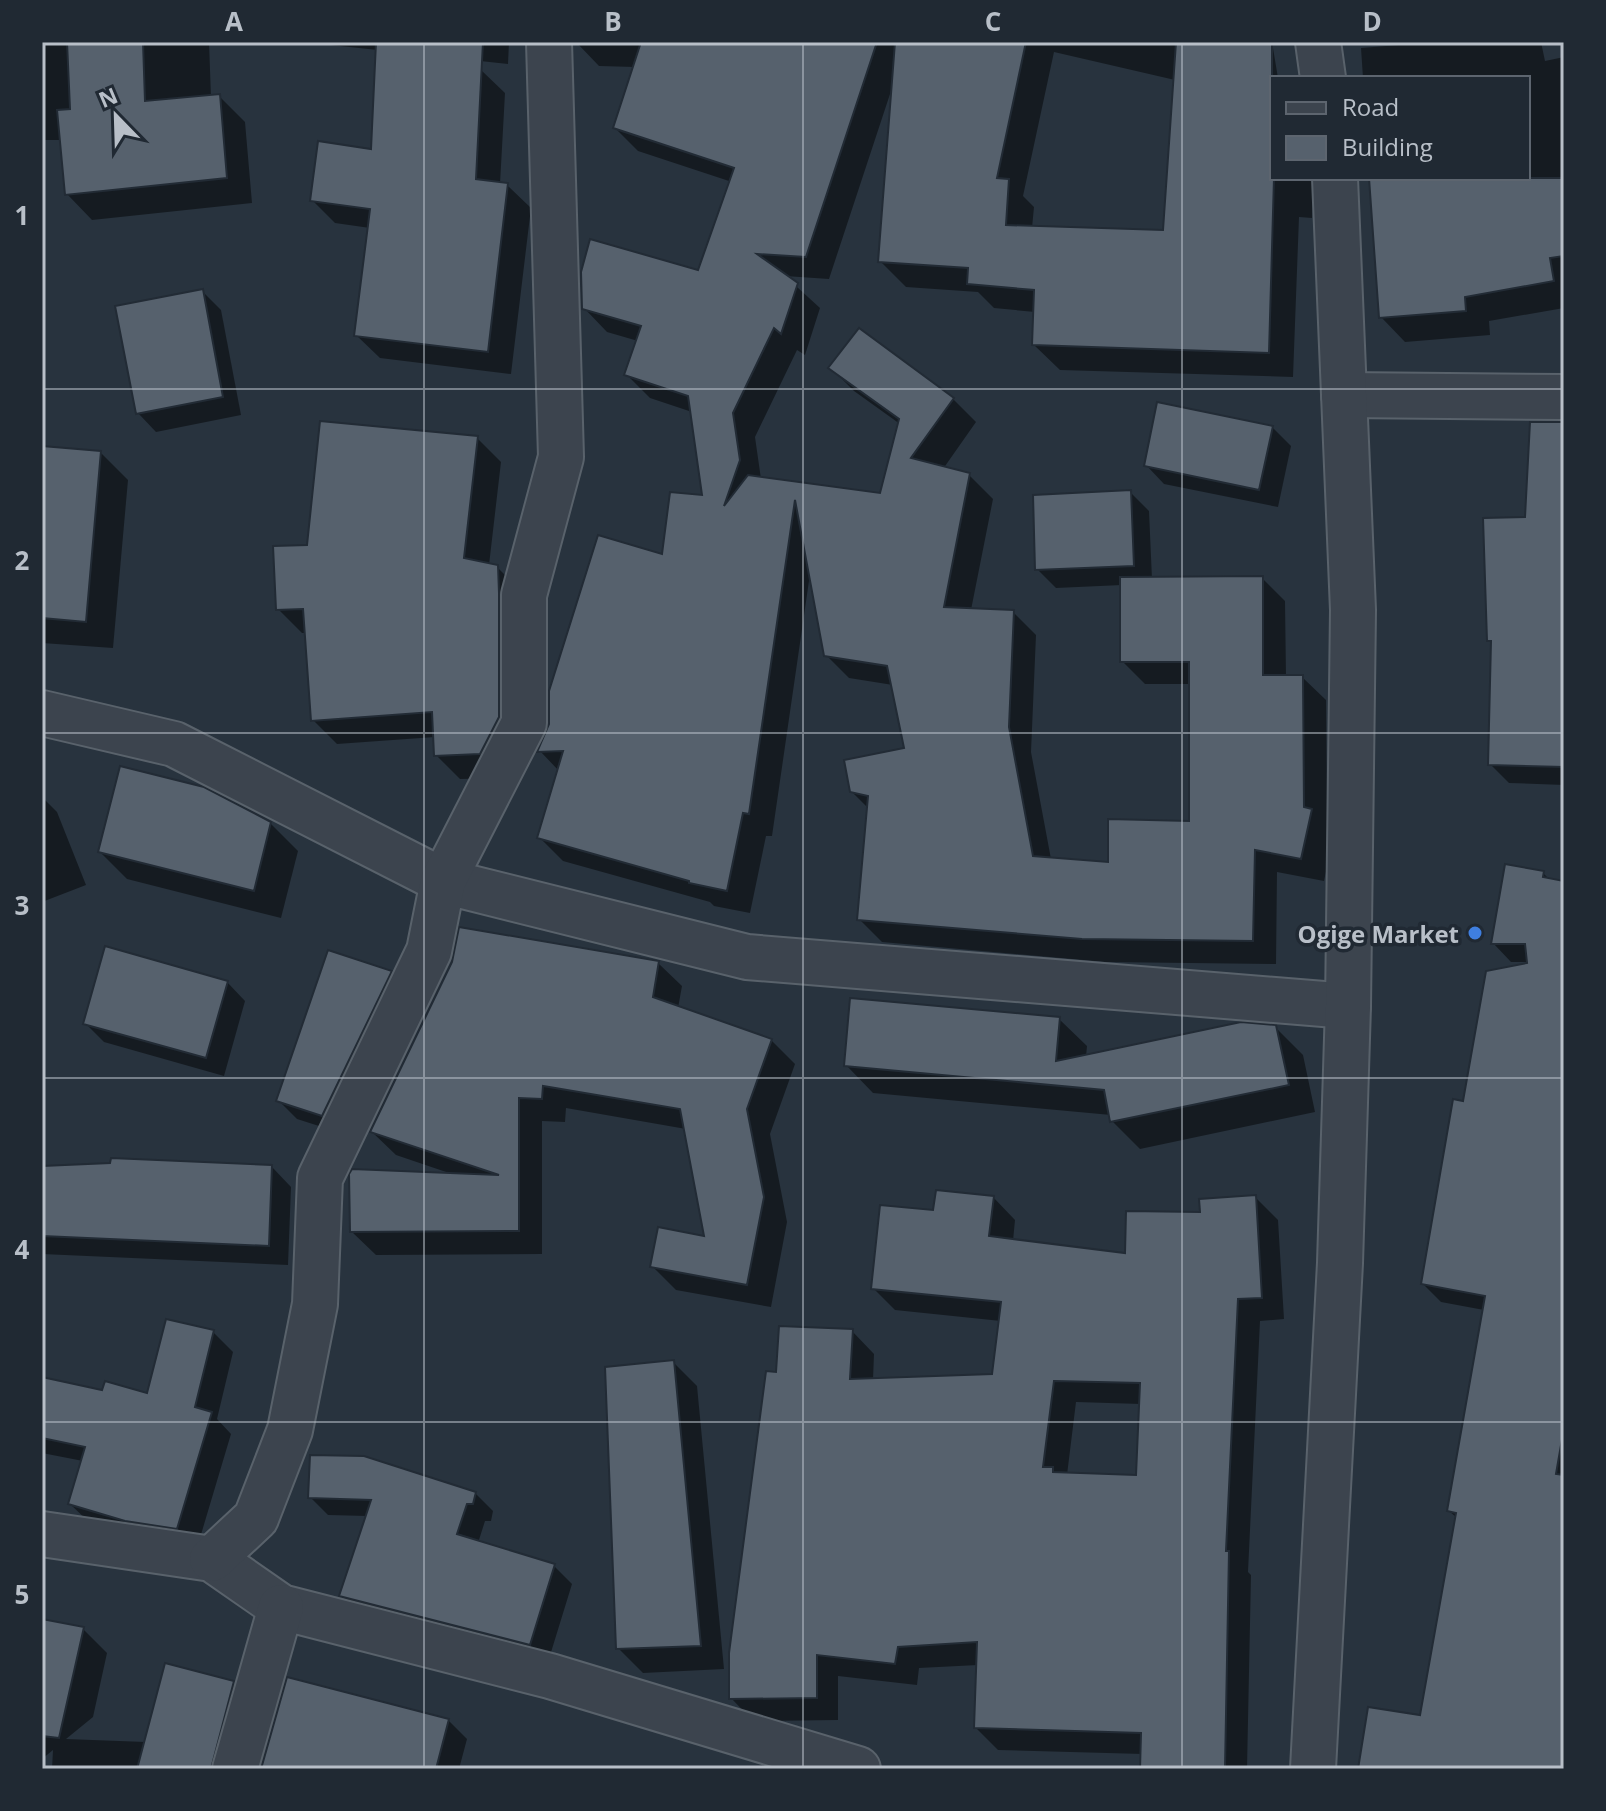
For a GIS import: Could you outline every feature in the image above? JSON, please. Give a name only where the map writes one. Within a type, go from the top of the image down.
[{"type":"street","points":[[212,1559],[256,1518],[290,1430],[315,1304],[320,1178],[429,951],[443,881],[524,723],[524,595],[561,457],[549,42]]},
{"type":"street","points":[[1318,42],[1323,76]]},
{"type":"street","points":[[1313,1769],[1340,1263],[1348,1006],[1353,610],[1335,180]]},
{"type":"street","points":[[1344,395],[1564,397]]},
{"type":"street","points":[[42,713],[174,744],[443,881],[747,957],[1348,1006]]},
{"type":"street","points":[[42,1534],[212,1559],[281,1607],[550,1676],[858,1769]]},
{"type":"street","points":[[235,1769],[281,1607]]},
{"type":"building","points":[[67,42],[143,42],[145,101],[220,94],[227,178],[65,195],[57,110],[70,109]]},
{"type":"building","points":[[376,42],[483,42],[476,179],[508,183],[488,352],[354,336],[370,209],[310,201],[318,141],[371,149]]},
{"type":"building","points":[[641,42],[877,42],[806,257],[757,254],[798,283],[781,334],[774,328],[733,413],[740,460],[724,506],[748,475],[880,493],[899,419],[828,368],[859,328],[954,398],[911,458],[970,473],[944,607],[1014,610],[1009,727],[1033,856],[1108,862],[1108,819],[1189,821],[1189,662],[1120,662],[1120,577],[1263,576],[1263,675],[1303,675],[1304,807],[1312,809],[1301,859],[1255,850],[1253,941],[1082,939],[857,920],[868,796],[850,792],[844,760],[904,748],[887,666],[824,656],[795,500],[749,814],[743,813],[727,891],[689,883],[537,838],[563,751],[537,752],[549,724],[549,691],[598,535],[662,554],[670,492],[702,495],[688,396],[624,375],[641,326],[582,309],[581,272],[590,239],[698,270],[734,168],[613,128]]},
{"type":"building","points":[[895,42],[1026,42],[997,178],[1009,179],[1006,225],[1163,230],[1176,42],[1272,42],[1270,180],[1274,180],[1269,353],[1032,345],[1034,290],[967,284],[968,268],[878,262]]},
{"type":"building","points":[[1564,178],[1564,256],[1550,258],[1554,281],[1465,297],[1466,311],[1379,318],[1369,180]]},
{"type":"building","points":[[203,289],[223,397],[136,414],[115,306]]},
{"type":"building","points":[[1157,402],[1273,426],[1259,490],[1144,466]]},
{"type":"building","points":[[320,421],[478,436],[464,558],[498,565],[499,593],[499,717],[480,754],[434,756],[432,712],[311,721],[303,609],[276,610],[273,546],[307,545]]},
{"type":"building","points":[[1530,422],[1564,422],[1564,767],[1488,765],[1491,641],[1487,641],[1483,518],[1525,517]]},
{"type":"building","points":[[42,446],[101,451],[86,622],[42,618]]},
{"type":"building","points":[[1131,490],[1134,566],[1035,570],[1033,495]]},
{"type":"building","points":[[120,766],[204,787],[271,822],[254,891],[98,852]]},
{"type":"building","points":[[1505,864],[1544,871],[1543,877],[1564,881],[1564,1428],[1556,1474],[1564,1475],[1564,1769],[1358,1769],[1368,1707],[1420,1715],[1456,1513],[1447,1511],[1485,1296],[1421,1284],[1453,1099],[1463,1101],[1486,971],[1527,963],[1525,944],[1491,944]]},
{"type":"building","points":[[459,927],[659,961],[653,997],[772,1039],[747,1109],[764,1197],[747,1285],[650,1267],[658,1227],[704,1236],[680,1109],[543,1086],[542,1099],[519,1098],[519,1231],[350,1232],[349,1174],[352,1169],[499,1175],[370,1132],[452,962]]},
{"type":"building","points":[[105,946],[228,981],[206,1058],[83,1024]]},
{"type":"building","points":[[328,950],[392,971],[322,1116],[276,1101]]},
{"type":"building","points":[[850,998],[1060,1017],[1056,1061],[1241,1022],[1276,1025],[1289,1085],[1110,1122],[1104,1090],[844,1066]]},
{"type":"building","points":[[111,1158],[272,1165],[269,1246],[42,1236],[42,1166],[110,1163]]},
{"type":"building","points":[[936,1190],[994,1196],[989,1236],[1125,1253],[1126,1211],[1200,1212],[1199,1199],[1256,1195],[1262,1298],[1238,1299],[1226,1551],[1229,1551],[1225,1769],[1140,1769],[1141,1733],[974,1728],[977,1642],[898,1647],[895,1664],[817,1655],[817,1698],[729,1699],[729,1653],[766,1371],[776,1372],[779,1326],[853,1329],[850,1379],[992,1374],[1001,1302],[871,1289],[880,1205],[933,1210]],"holes":[[[1054,1381],[1140,1383],[1136,1475],[1053,1472],[1053,1467],[1043,1467]]]},
{"type":"building","points":[[166,1319],[214,1330],[195,1407],[212,1412],[177,1529],[125,1521],[68,1504],[85,1447],[42,1438],[42,1377],[102,1390],[105,1381],[147,1393]]},
{"type":"building","points":[[674,1360],[701,1646],[616,1649],[605,1367]]},
{"type":"building","points":[[310,1455],[364,1456],[476,1492],[473,1504],[467,1504],[457,1534],[555,1564],[530,1645],[339,1596],[371,1500],[308,1498]]},
{"type":"building","points":[[42,1619],[84,1627],[59,1738],[42,1736]]},
{"type":"building","points":[[165,1663],[234,1681],[211,1769],[137,1769]]},
{"type":"building","points":[[287,1677],[449,1719],[436,1769],[261,1769]]},
{"type":"place","name":"Ogige Market","points":[[1475,933]]}]
